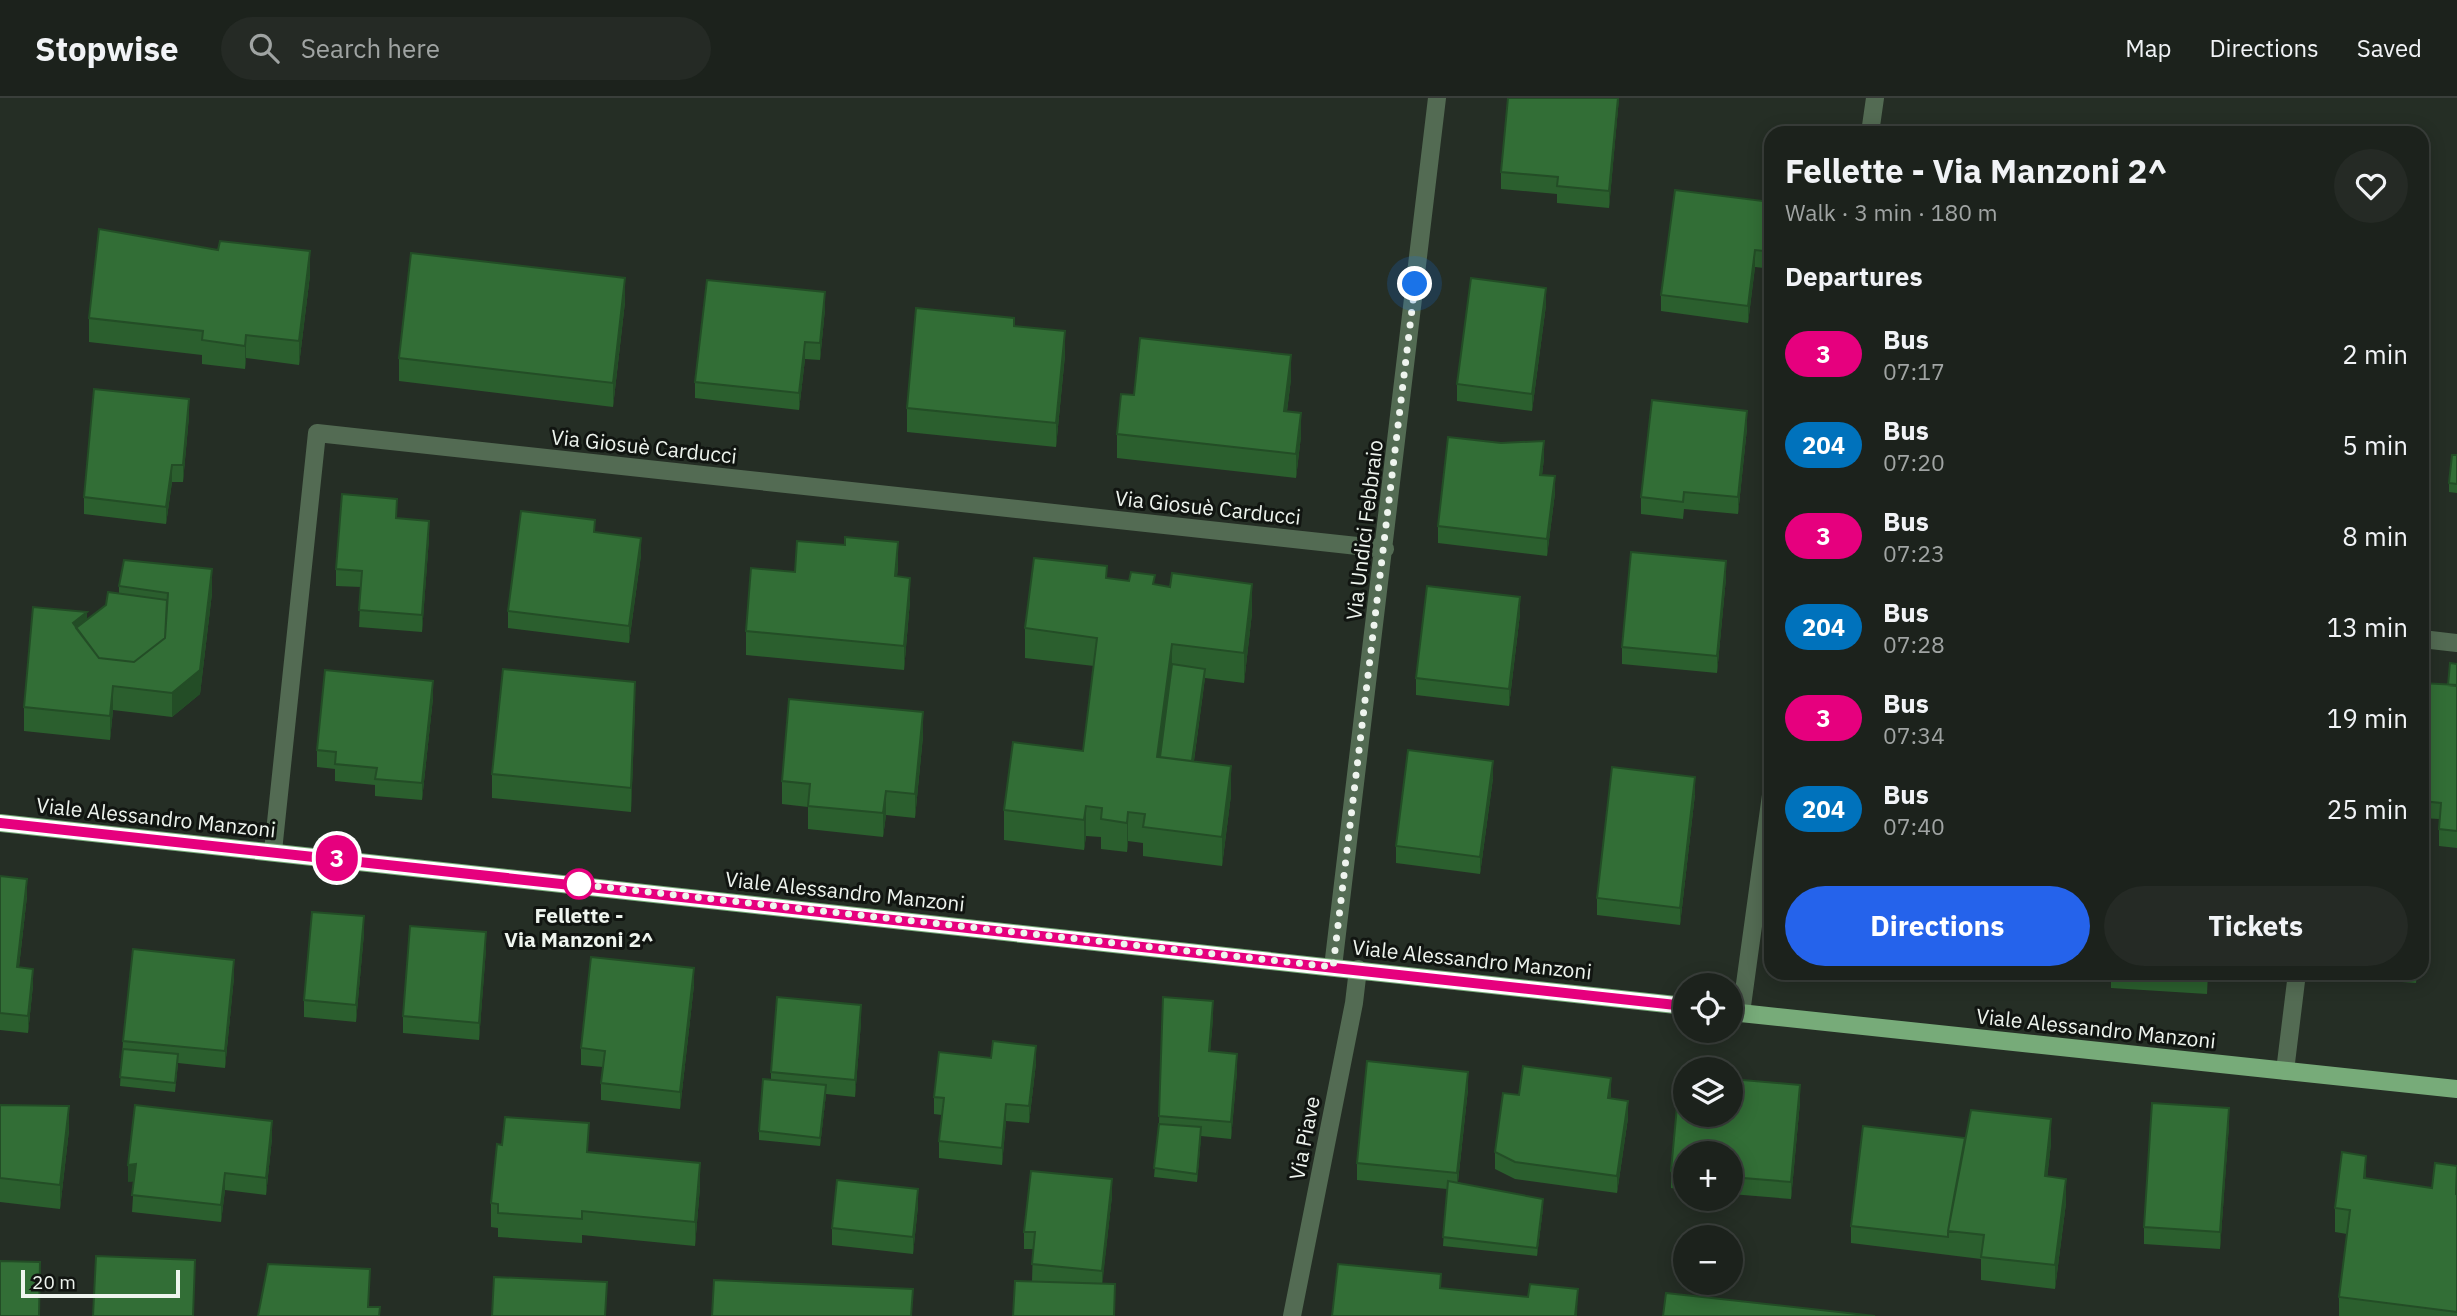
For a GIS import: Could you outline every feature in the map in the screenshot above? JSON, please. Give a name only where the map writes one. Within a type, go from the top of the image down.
[{"type":"main road","name":"Viale Alessandro Manzoni","points":[[0,823],[1673,1005]]},
{"type":"main road","name":"Viale Alessandro Manzoni","points":[[1743,1013],[2457,1089]]},
{"type":"street","name":"Via Undici Febbraio","points":[[1333,967],[1437,98]]},
{"type":"street","points":[[1871,126],[1875,98]]},
{"type":"street","name":"Via Giosuè Carducci","points":[[273,851],[317,433],[1385,549]]},
{"type":"street","points":[[2429,640],[2457,643]]},
{"type":"street","points":[[1742,973],[1764,838]]},
{"type":"street","name":"Via Piave","points":[[1292,1316],[1354,1003],[1358,969]]},
{"type":"street","points":[[2285,1070],[2296,980]]},
{"type":"building","points":[[1508,98],[1618,98],[1609,191],[1557,186],[1558,177],[1501,172]]},
{"type":"building","points":[[1675,190],[1764,201],[1764,251],[1755,250],[1748,306],[1661,295]]},
{"type":"building","points":[[99,229],[218,250],[220,241],[310,251],[299,341],[246,335],[245,346],[202,340],[203,331],[89,318]]},
{"type":"building","points":[[411,253],[625,278],[613,383],[399,358]]},
{"type":"building","points":[[1471,278],[1546,288],[1532,394],[1457,384]]},
{"type":"building","points":[[707,280],[825,292],[820,343],[805,342],[799,393],[695,382]]},
{"type":"building","points":[[916,308],[1014,318],[1014,326],[1065,331],[1056,423],[907,408]]},
{"type":"building","points":[[1140,338],[1291,355],[1284,411],[1301,413],[1296,454],[1117,434],[1121,394],[1134,395]]},
{"type":"building","points":[[94,389],[189,399],[183,465],[172,465],[166,507],[84,497]]},
{"type":"building","points":[[1652,400],[1747,411],[1738,497],[1684,492],[1683,502],[1641,497]]},
{"type":"building","points":[[1448,437],[1501,443],[1544,441],[1540,475],[1555,476],[1547,539],[1438,526]]},
{"type":"building","points":[[2452,455],[2457,455],[2457,484],[2449,483]]},
{"type":"building","points":[[342,494],[397,499],[396,518],[429,521],[422,615],[359,610],[362,571],[336,569]]},
{"type":"building","points":[[521,511],[595,520],[594,532],[641,538],[629,626],[508,611]]},
{"type":"building","points":[[845,537],[898,542],[895,576],[910,578],[904,646],[746,631],[751,568],[795,572],[797,541],[845,545]]},
{"type":"building","points":[[1631,552],[1726,561],[1717,656],[1622,647]]},
{"type":"building","points":[[1034,558],[1107,566],[1106,578],[1129,581],[1131,572],[1155,575],[1153,584],[1170,587],[1172,573],[1252,584],[1244,653],[1172,644],[1157,757],[1231,766],[1222,837],[1143,827],[1145,814],[1128,812],[1127,823],[1101,819],[1102,808],[1086,806],[1084,820],[1004,810],[1013,742],[1083,751],[1097,638],[1025,628]]},
{"type":"building","points":[[124,560],[212,569],[200,670],[172,693],[113,686],[110,716],[24,707],[33,607],[87,612],[73,623],[99,658],[134,662],[165,638],[168,593],[119,586]]},
{"type":"building","points":[[1427,586],[1520,597],[1509,689],[1416,678]]},
{"type":"building","points":[[108,592],[167,600],[165,638],[134,662],[99,658],[76,628],[106,605]]},
{"type":"building","points":[[2450,663],[2457,664],[2457,686],[2448,685]]},
{"type":"building","points":[[1172,664],[1205,669],[1192,761],[1160,757]]},
{"type":"building","points":[[503,669],[635,682],[631,788],[492,774]]},
{"type":"building","points":[[325,670],[433,681],[422,783],[375,779],[377,768],[335,764],[336,752],[317,750]]},
{"type":"building","points":[[2429,683],[2457,685],[2457,831],[2439,829],[2441,803],[2429,802]]},
{"type":"building","points":[[789,699],[923,712],[915,794],[886,791],[883,813],[808,806],[810,784],[782,781]]},
{"type":"building","points":[[1408,750],[1493,761],[1480,857],[1396,846]]},
{"type":"building","points":[[1612,767],[1695,777],[1680,908],[1597,898]]},
{"type":"building","points":[[0,876],[27,879],[17,967],[33,969],[28,1016],[0,1013]]},
{"type":"building","points":[[312,912],[364,916],[356,1005],[304,1000]]},
{"type":"building","points":[[410,926],[486,932],[479,1023],[403,1016]]},
{"type":"building","points":[[133,949],[234,960],[225,1051],[123,1041]]},
{"type":"building","points":[[591,957],[694,968],[680,1092],[601,1083],[605,1051],[581,1048]]},
{"type":"building","points":[[777,997],[861,1005],[855,1080],[771,1072]]},
{"type":"building","points":[[1163,997],[1213,1001],[1209,1051],[1237,1054],[1231,1122],[1159,1116]]},
{"type":"building","points":[[993,1041],[1036,1046],[1029,1106],[1006,1104],[1002,1148],[939,1141],[944,1098],[934,1097],[939,1052],[991,1058]]},
{"type":"building","points":[[123,1049],[178,1054],[175,1083],[120,1077]]},
{"type":"building","points":[[1367,1061],[1468,1072],[1457,1173],[1357,1163]]},
{"type":"building","points":[[1523,1066],[1611,1078],[1608,1098],[1628,1101],[1617,1176],[1515,1162],[1495,1152],[1503,1093],[1519,1095]]},
{"type":"building","points":[[763,1079],[826,1085],[820,1138],[759,1131]]},
{"type":"building","points":[[1743,1080],[1800,1085],[1791,1182],[1743,1178],[1743,1141],[1674,1141],[1675,1127],[1743,1127]]},
{"type":"building","points":[[2152,1103],[2229,1108],[2220,1232],[2144,1227]]},
{"type":"building","points":[[0,1105],[69,1106],[60,1185],[0,1178]]},
{"type":"building","points":[[135,1105],[272,1121],[266,1178],[225,1173],[221,1205],[132,1195],[136,1164],[128,1165]]},
{"type":"building","points":[[1971,1110],[2051,1119],[2045,1176],[2066,1179],[2055,1265],[1981,1257],[1984,1235],[1948,1231]]},
{"type":"building","points":[[505,1117],[589,1123],[587,1152],[700,1163],[695,1222],[582,1211],[582,1219],[498,1213],[498,1204],[491,1203],[497,1144],[502,1145]]},
{"type":"building","points":[[1159,1124],[1201,1127],[1197,1174],[1154,1168]]},
{"type":"building","points":[[1863,1126],[1965,1138],[1948,1237],[1851,1226]]},
{"type":"building","points":[[2342,1152],[2366,1156],[2364,1178],[2432,1188],[2435,1163],[2457,1166],[2457,1312],[2339,1297],[2350,1210],[2335,1208]]},
{"type":"building","points":[[1031,1171],[1112,1179],[1102,1271],[1032,1264],[1035,1232],[1024,1232]]},
{"type":"building","points":[[837,1180],[918,1189],[913,1237],[832,1228]]},
{"type":"building","points":[[1448,1181],[1543,1199],[1537,1248],[1443,1237]]},
{"type":"building","points":[[96,1256],[195,1260],[193,1316],[93,1316]]},
{"type":"building","points":[[0,1261],[40,1262],[39,1316],[0,1316]]},
{"type":"building","points":[[268,1264],[370,1269],[368,1307],[380,1307],[379,1316],[258,1316]]},
{"type":"building","points":[[1338,1264],[1441,1274],[1440,1288],[1528,1297],[1530,1284],[1578,1289],[1575,1316],[1332,1316]]},
{"type":"building","points":[[494,1277],[607,1282],[605,1316],[492,1316]]},
{"type":"building","points":[[714,1280],[913,1289],[911,1316],[712,1316]]},
{"type":"building","points":[[1015,1281],[1115,1284],[1114,1316],[1013,1316]]},
{"type":"building","points":[[1666,1293],[1875,1316],[1663,1316]]},
{"type":"bus line","name":"3","points":[[0,823],[1673,1005]]},
{"type":"place","name":"Fellette - Via Manzoni 2^","points":[[579,884]]},
{"type":"route","points":[[579,884],[576,884],[1333,967],[1415,284]]}]
